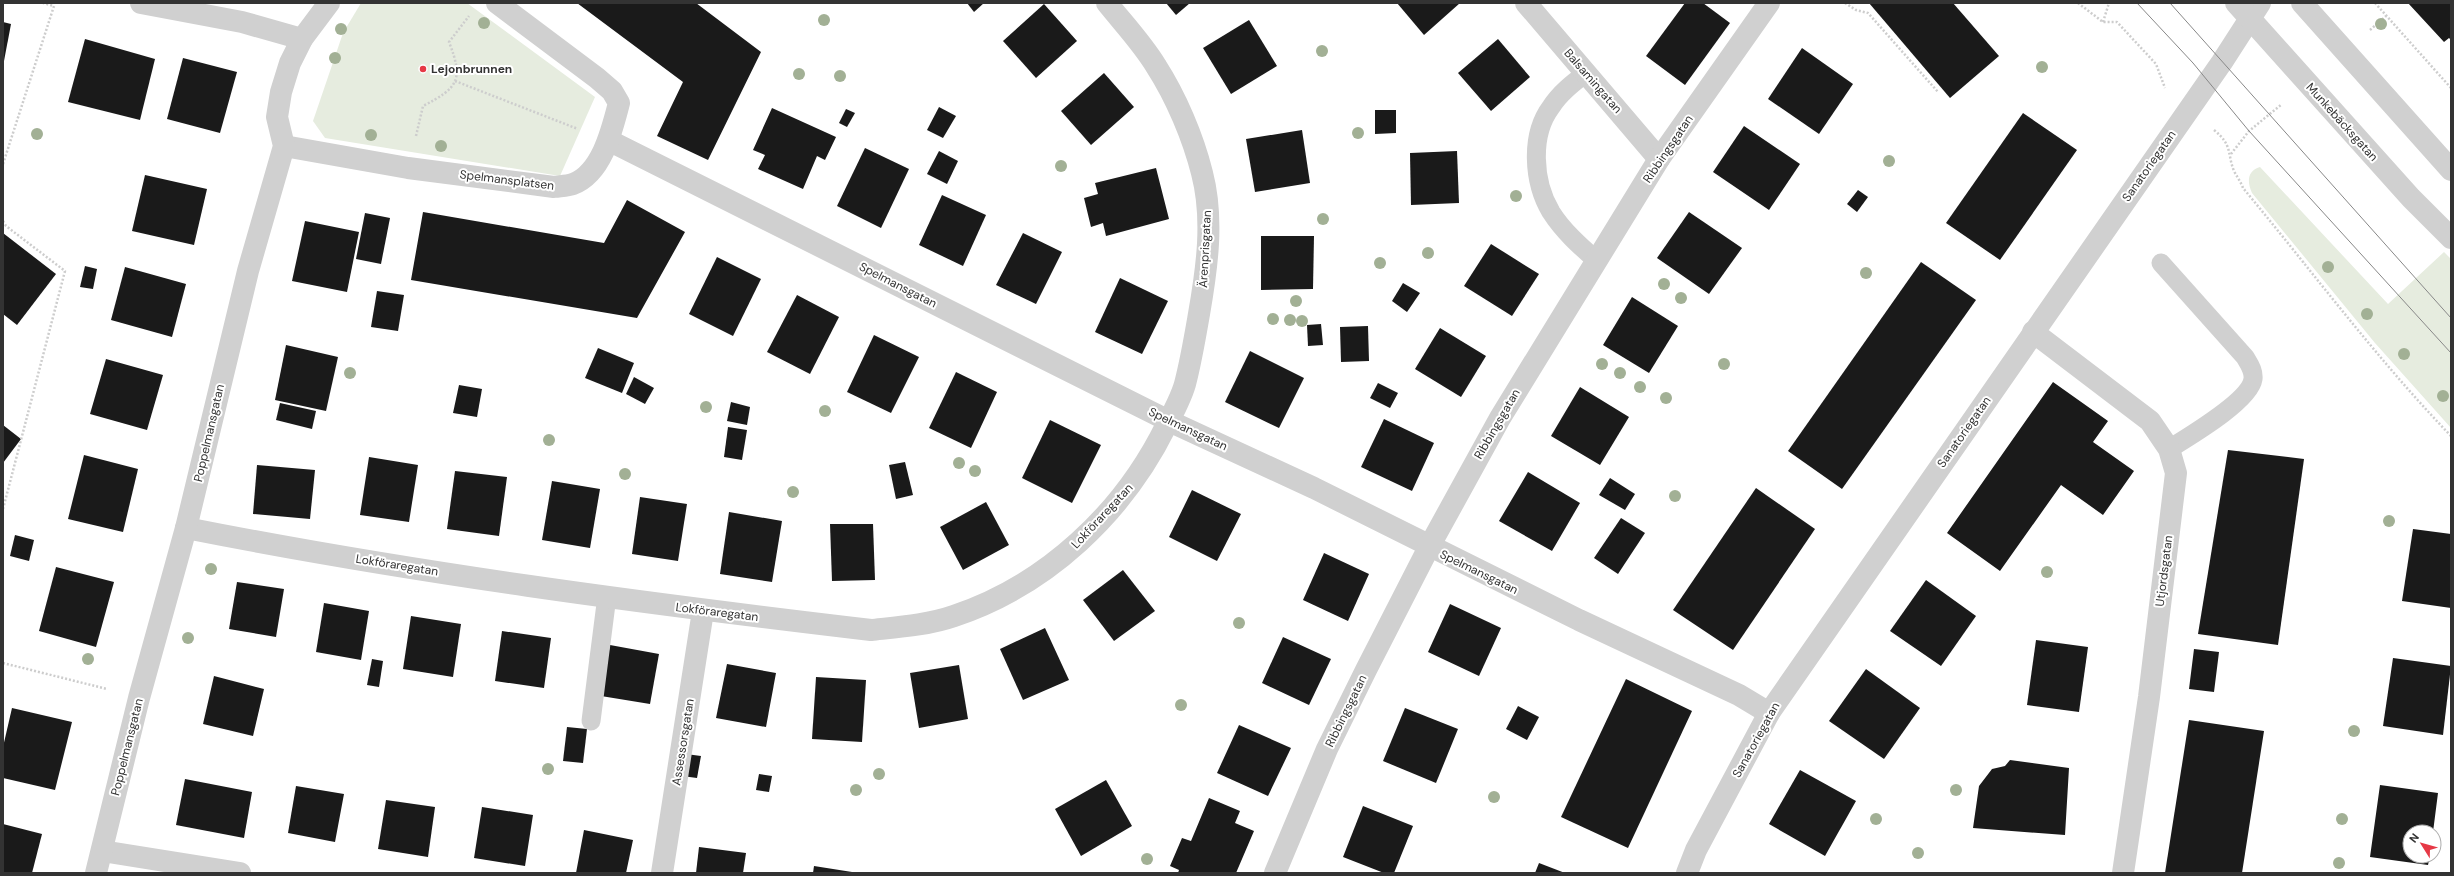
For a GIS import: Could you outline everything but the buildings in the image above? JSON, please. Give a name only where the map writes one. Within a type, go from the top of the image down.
[{"type":"street","points":[[141,3],[242,22],[302,39]]},
{"type":"street","name":"Poppelmansgatan","points":[[96,873],[139,698],[186,528],[247,278],[284,146],[277,117],[281,92],[290,63],[302,39],[329,3]]},
{"type":"street","name":"Spelmansplatsen","points":[[284,146],[408,168],[554,187],[573,184],[589,172],[610,141],[619,103],[612,90],[562,50],[497,3]]},
{"type":"street","name":"Ärenprisgatan","points":[[1107,3],[1156,65],[1172,96],[1202,173],[1209,208],[1204,288],[1196,333],[1185,386],[1169,421]]},
{"type":"street","name":"Balsamingatan","points":[[1526,3],[1659,159]]},
{"type":"street","name":"Ribbingsgatan","points":[[1275,873],[1327,749],[1428,547],[1535,359],[1659,159],[1769,3]]},
{"type":"street","points":[[2302,3],[2451,170]]},
{"type":"street","name":"Sanatoriegatan","points":[[1687,873],[1696,850],[1769,713],[2188,110],[2249,8]]},
{"type":"street","name":"Munkebäcksgatan","points":[[2249,8],[2405,192],[2451,238]]},
{"type":"street","name":"Spelmansgatan","points":[[610,141],[1169,421],[1314,488],[1428,547],[1739,695],[1769,713]]},
{"type":"street","name":"Utjordsgatan","points":[[2033,332],[2150,422],[2169,449],[2176,473],[2149,698],[2123,873]]},
{"type":"street","name":"Lokföraregatan","points":[[186,528],[291,549],[704,610],[871,630],[908,626],[950,617],[997,599],[1050,567],[1080,543],[1134,482],[1152,456],[1169,421]]},
{"type":"street","name":"Assessorsgatan","points":[[662,873],[704,610]]},
{"type":"street","points":[[102,851],[240,873]]},
{"type":"lane","points":[[1586,73],[1569,86],[1550,107],[1540,130],[1536,158],[1543,193],[1550,211],[1578,244],[1597,261]]},
{"type":"lane","points":[[2161,263],[2252,368],[2253,380],[2248,392],[2206,426],[2169,449]]},
{"type":"lane","points":[[591,721],[607,596]]},
{"type":"path","points":[[3,164],[54,6],[43,3]]},
{"type":"path","points":[[1846,3],[1856,10],[1868,13],[1938,92]]},
{"type":"path","points":[[2078,3],[2103,22],[2117,22],[2156,64],[2161,75],[2162,86],[2226,142],[2231,154],[2234,170],[2244,188],[2361,334],[2451,436]]},
{"type":"path","points":[[2103,22],[2109,3]]},
{"type":"path","points":[[2375,3],[2451,88]]},
{"type":"path","points":[[408,168],[422,106],[445,95],[455,81],[458,65],[449,42],[470,14]]},
{"type":"path","points":[[455,81],[610,141]]},
{"type":"path","points":[[3,220],[6,226],[65,272],[3,509]]},
{"type":"path","points":[[3,663],[139,698]]},
{"type":"shaded area","points":[[361,3],[467,3],[595,97],[560,176],[325,138],[313,121],[343,33]]},
{"type":"shaded area","points":[[2260,167],[2388,304],[2444,252],[2451,259],[2451,428],[2375,343],[2252,193],[2249,185],[2249,177],[2253,171]]},
{"type":"tram line","points":[[2137,3],[2193,63],[2249,131],[2451,353]]},
{"type":"tram line","points":[[2170,3],[2451,318]]},
{"type":"place","name":"Lejonbrunnen","points":[[423,69]]}]
